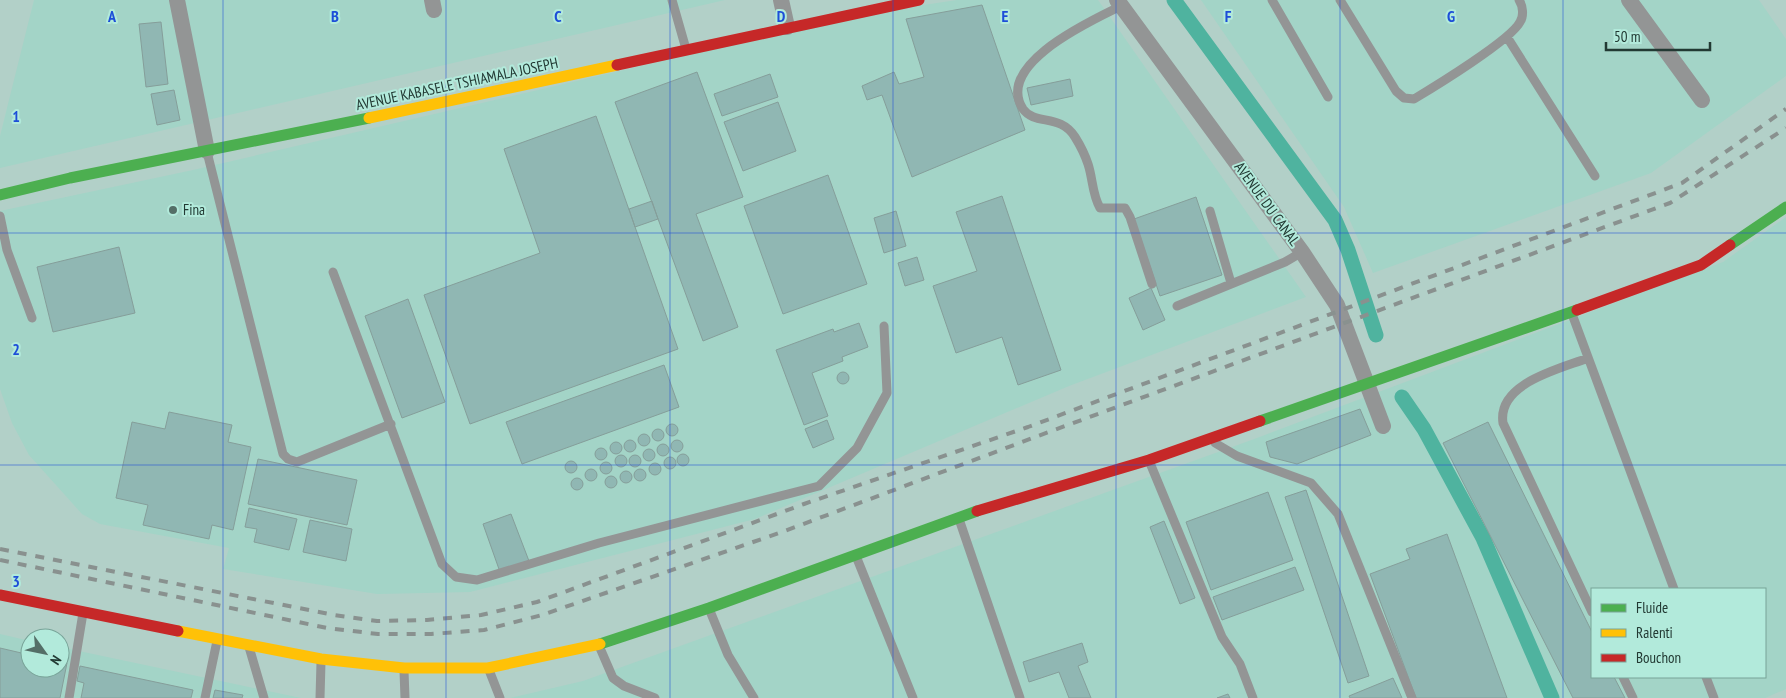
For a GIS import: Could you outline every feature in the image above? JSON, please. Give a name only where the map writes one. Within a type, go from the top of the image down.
[{"type":"main road","name":"AVENUE KABASELE TSHIAMALA JOSEPH","points":[[0,195],[496,92],[787,26],[919,0]]},
{"type":"main road","points":[[0,595],[321,659],[404,668],[488,668],[598,645],[709,608],[855,554],[898,541],[958,517],[1149,460],[1371,381],[1408,370],[1700,264],[1786,207]]},
{"type":"street","points":[[177,0],[207,151]]},
{"type":"street","points":[[781,0],[787,26]]},
{"type":"street","points":[[1629,0],[1702,100]]},
{"type":"street","name":"AVENUE DU CANAL","points":[[1119,3],[1302,252],[1337,305],[1371,381],[1383,426]]},
{"type":"lane","points":[[672,0],[686,49]]},
{"type":"lane","points":[[1272,0],[1328,97]]},
{"type":"lane","points":[[1340,0],[1396,91],[1404,98],[1414,99],[1507,37],[1520,22],[1523,12],[1519,0]]},
{"type":"lane","points":[[1119,3],[1049,45],[1022,77],[1020,98],[1023,108],[1031,116],[1061,123],[1074,136],[1088,164],[1093,192],[1100,208],[1125,208],[1130,217],[1152,284]]},
{"type":"lane","points":[[1507,37],[1595,176]]},
{"type":"lane","points":[[207,151],[283,454],[288,459],[297,462],[391,424]]},
{"type":"lane","points":[[1210,211],[1231,283]]},
{"type":"lane","points":[[0,216],[7,250],[32,318]]},
{"type":"lane","points":[[1178,306],[1285,262],[1302,252]]},
{"type":"lane","points":[[333,272],[442,564],[456,578],[477,580],[599,543],[819,486],[857,448],[887,394],[884,326]]},
{"type":"lane","points":[[1571,311],[1674,588]]},
{"type":"lane","points":[[1588,358],[1523,384],[1504,405],[1502,414],[1503,423],[1591,610]]},
{"type":"lane","points":[[1208,439],[1237,456],[1311,482],[1338,514],[1412,698]]},
{"type":"lane","points":[[1149,460],[1222,637],[1240,664],[1253,698]]},
{"type":"lane","points":[[958,517],[1020,698]]},
{"type":"lane","points":[[855,554],[912,698]]},
{"type":"lane","points":[[709,608],[728,655],[754,698]]},
{"type":"lane","points":[[69,698],[83,613]]},
{"type":"lane","points":[[205,698],[218,638]]},
{"type":"lane","points":[[248,644],[264,698]]},
{"type":"lane","points":[[598,645],[612,678],[624,686],[655,698]]},
{"type":"lane","points":[[320,698],[321,659]]},
{"type":"lane","points":[[404,668],[405,698]]},
{"type":"lane","points":[[488,668],[500,698]]},
{"type":"lane","points":[[1623,678],[1633,698]]},
{"type":"lane","points":[[1706,678],[1714,698]]},
{"type":"shaded area","points":[[34,0],[725,0],[0,168],[0,136]]},
{"type":"shaded area","points":[[957,0],[1098,0],[1306,297],[1069,386],[755,519],[470,592],[377,594],[223,569],[229,548],[100,524],[82,514],[29,455],[12,423],[0,389],[0,211],[193,170],[870,13]]},
{"type":"shaded area","points":[[1201,0],[1759,0],[1786,39],[1786,76],[1651,173],[1373,273],[1344,207]]},
{"type":"shaded area","points":[[1786,217],[1786,689],[1765,698],[510,698],[583,681],[1257,438],[1723,262]]},
{"type":"shaded area","points":[[0,634],[20,639],[20,678],[70,678],[70,649],[301,698],[0,698]]},
{"type":"building","points":[[982,5],[1025,130],[912,177],[882,95],[867,100],[862,86],[894,72],[899,84],[924,77],[906,19]]},
{"type":"building","points":[[161,22],[168,84],[146,87],[139,24]]},
{"type":"building","points":[[697,72],[743,197],[696,214],[738,327],[703,341],[615,102]]},
{"type":"building","points":[[770,74],[778,97],[722,116],[714,94]]},
{"type":"building","points":[[1070,79],[1073,96],[1031,105],[1027,88]]},
{"type":"building","points":[[174,90],[180,120],[157,125],[151,94]]},
{"type":"building","points":[[778,102],[796,151],[743,171],[724,122]]},
{"type":"building","points":[[596,116],[678,349],[470,424],[424,295],[540,253],[504,149]]},
{"type":"building","points":[[828,175],[867,284],[783,314],[744,206]]},
{"type":"building","points":[[1002,196],[1061,370],[1018,385],[1002,337],[956,353],[933,286],[977,271],[956,212]]},
{"type":"building","points":[[1196,197],[1222,275],[1160,296],[1134,219]]},
{"type":"building","points":[[652,201],[658,219],[635,227],[629,209]]},
{"type":"building","points":[[896,211],[906,246],[884,253],[874,218]]},
{"type":"building","points":[[119,247],[135,313],[53,332],[37,267]]},
{"type":"building","points":[[917,257],[924,280],[905,286],[898,263]]},
{"type":"building","points":[[1151,288],[1165,320],[1143,330],[1129,298]]},
{"type":"building","points":[[408,299],[445,402],[402,418],[365,316]]},
{"type":"building","points":[[859,323],[868,347],[842,357],[843,361],[812,373],[828,416],[804,425],[776,350],[833,329],[834,332]]},
{"type":"building","points":[[664,365],[679,407],[522,464],[506,422]]},
{"type":"building","points":[[841,372],[845,372],[849,378],[845,384],[841,384],[837,380],[837,376]]},
{"type":"building","points":[[1360,409],[1371,435],[1297,464],[1270,457],[1266,442]]},
{"type":"building","points":[[169,412],[232,425],[228,442],[251,447],[233,530],[212,525],[209,539],[143,525],[148,505],[116,498],[132,422],[165,429]]},
{"type":"building","points":[[827,420],[834,439],[813,448],[805,429]]},
{"type":"building","points":[[1488,422],[1591,630],[1591,678],[1615,678],[1625,698],[1573,698],[1443,443]]},
{"type":"building","points":[[670,424],[674,424],[678,430],[674,436],[670,436],[666,432],[666,428]]},
{"type":"building","points":[[656,429],[660,429],[664,435],[660,441],[656,441],[652,437],[652,433]]},
{"type":"building","points":[[642,434],[646,434],[650,440],[646,446],[642,446],[638,442],[638,438]]},
{"type":"building","points":[[628,440],[632,440],[636,446],[632,452],[628,452],[624,448],[624,444]]},
{"type":"building","points":[[675,440],[679,440],[683,446],[679,452],[675,452],[671,448],[671,444]]},
{"type":"building","points":[[614,442],[618,442],[622,448],[618,454],[614,454],[610,450],[610,446]]},
{"type":"building","points":[[661,444],[665,444],[669,450],[665,456],[661,456],[657,452],[657,448]]},
{"type":"building","points":[[599,448],[603,448],[607,454],[603,460],[599,460],[595,456],[595,452]]},
{"type":"building","points":[[647,449],[651,449],[655,455],[651,461],[647,461],[643,457],[643,453]]},
{"type":"building","points":[[681,454],[685,454],[689,460],[685,466],[681,466],[677,462],[677,458]]},
{"type":"building","points":[[619,455],[623,455],[627,461],[623,467],[619,467],[615,463],[615,459]]},
{"type":"building","points":[[633,455],[637,455],[641,461],[637,467],[633,467],[629,463],[629,459]]},
{"type":"building","points":[[668,457],[672,457],[676,463],[672,469],[668,469],[664,465],[664,461]]},
{"type":"building","points":[[258,459],[357,480],[347,525],[248,504]]},
{"type":"building","points":[[569,461],[573,461],[577,467],[573,473],[569,473],[565,469],[565,465]]},
{"type":"building","points":[[604,462],[608,462],[612,468],[608,474],[604,474],[600,470],[600,466]]},
{"type":"building","points":[[653,463],[657,463],[661,469],[657,475],[653,475],[649,471],[649,467]]},
{"type":"building","points":[[589,469],[593,469],[597,475],[593,481],[589,481],[585,477],[585,473]]},
{"type":"building","points":[[638,469],[642,469],[646,475],[642,481],[638,481],[634,477],[634,473]]},
{"type":"building","points":[[624,471],[628,471],[632,477],[628,483],[624,483],[620,479],[620,475]]},
{"type":"building","points":[[609,476],[613,476],[617,482],[613,488],[609,488],[605,484],[605,480]]},
{"type":"building","points":[[575,478],[579,478],[583,484],[579,490],[575,490],[571,486],[571,482]]},
{"type":"building","points":[[1306,490],[1369,676],[1348,683],[1285,497]]},
{"type":"building","points":[[1268,492],[1293,560],[1211,590],[1186,522]]},
{"type":"building","points":[[249,508],[297,519],[289,550],[254,542],[257,529],[245,527]]},
{"type":"building","points":[[511,514],[529,561],[500,572],[483,524]]},
{"type":"building","points":[[310,520],[352,529],[346,561],[303,552]]},
{"type":"building","points":[[1164,521],[1195,598],[1180,604],[1150,527]]},
{"type":"building","points":[[1447,534],[1507,698],[1416,698],[1370,574],[1410,559],[1406,549]]},
{"type":"building","points":[[1295,567],[1304,590],[1222,620],[1213,597]]},
{"type":"building","points":[[1082,643],[1088,662],[1078,666],[1091,698],[1069,698],[1059,672],[1029,682],[1023,662]]},
{"type":"building","points":[[0,648],[20,653],[20,678],[64,678],[60,698],[0,698]]},
{"type":"building","points":[[80,666],[193,690],[191,698],[81,698],[84,683],[77,681]]},
{"type":"building","points":[[1393,678],[1402,698],[1350,698],[1349,696]]},
{"type":"building","points":[[215,690],[243,695],[242,698],[213,698]]},
{"type":"building","points":[[1228,694],[1230,698],[1217,698]]},
{"type":"waterway","points":[[1174,0],[1335,220],[1348,250],[1376,335]]},
{"type":"waterway","points":[[1402,397],[1424,429],[1483,538],[1552,698]]},
{"type":"railway","points":[[0,549],[334,615],[377,621],[427,620],[481,615],[537,602],[804,504],[1028,427],[1682,183],[1786,109]]},
{"type":"railway","points":[[0,560],[327,628],[378,634],[431,634],[484,630],[542,615],[782,532],[1670,203],[1786,128]]},
{"type":"traffic: fast","points":[[0,195],[70,178],[369,118]]},
{"type":"traffic: fast","points":[[1730,245],[1786,207]]},
{"type":"traffic: fast","points":[[1260,421],[1577,310]]},
{"type":"traffic: fast","points":[[600,644],[709,608],[977,511]]},
{"type":"traffic: slow","points":[[369,118],[617,65]]},
{"type":"traffic: slow","points":[[178,631],[321,659],[404,668],[488,668],[600,644]]},
{"type":"traffic: jam","points":[[617,65],[919,0]]},
{"type":"traffic: jam","points":[[1577,310],[1701,265],[1730,245]]},
{"type":"traffic: jam","points":[[977,511],[1149,460],[1260,421]]},
{"type":"traffic: jam","points":[[0,595],[178,631]]},
{"type":"place","name":"Fina","points":[[173,210]]}]
